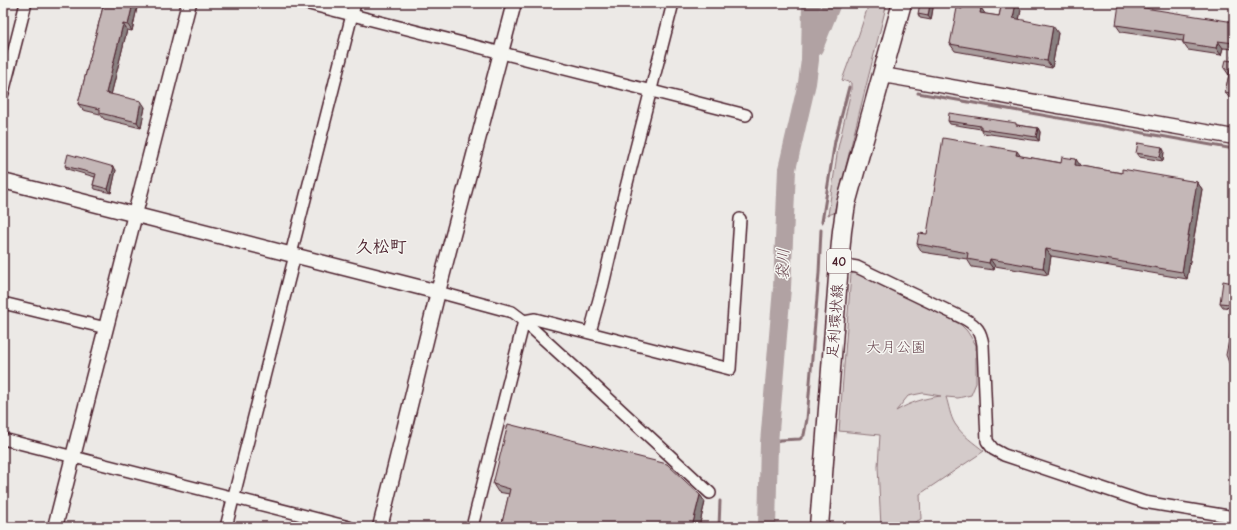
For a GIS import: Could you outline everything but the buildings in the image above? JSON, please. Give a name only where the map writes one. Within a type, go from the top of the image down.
[{"type":"main road","name":"足利環状線","points":[[819,527],[839,264],[846,204],[902,3]]},
{"type":"street","points":[[3,93],[26,3]]},
{"type":"street","points":[[55,527],[189,3]]},
{"type":"street","points":[[305,3],[746,115]]},
{"type":"street","points":[[226,527],[355,3]]},
{"type":"street","points":[[380,527],[438,292],[514,3]]},
{"type":"street","points":[[590,332],[673,3]]},
{"type":"street","points":[[883,75],[1234,137]]},
{"type":"street","points":[[3,181],[293,254],[512,312],[710,493]]},
{"type":"street","points":[[524,322],[535,319],[730,369],[740,219]]},
{"type":"street","points":[[839,264],[857,267],[966,319],[976,326],[982,336],[983,345],[987,441],[993,449],[1004,455],[1144,502],[1234,518]]},
{"type":"street","points":[[3,303],[106,328]]},
{"type":"street","points":[[472,527],[524,322]]},
{"type":"street","points":[[3,439],[349,527]]},
{"type":"green space","points":[[869,3],[887,3],[834,213],[828,215],[838,148],[851,91],[851,83],[842,80]]},
{"type":"green space","name":"大月公園","points":[[855,271],[921,302],[961,325],[976,345],[976,383],[971,395],[958,398],[946,397],[955,424],[965,435],[984,451],[920,494],[921,519],[909,527],[881,527],[878,466],[880,435],[839,431],[851,274]],"holes":[[[923,393],[941,396],[918,401],[896,411],[908,396]]]},
{"type":"waterway","name":"袋川","points":[[767,527],[769,443],[782,288],[787,169],[807,83],[810,60],[811,3]]},
{"type":"waterway","points":[[814,48],[832,3]]},
{"type":"waterway","points":[[822,222],[835,141],[849,87]]},
{"type":"waterway","points":[[918,93],[1234,149]]},
{"type":"waterway","points":[[769,443],[780,440],[800,439],[804,435],[807,419],[821,230]]},
{"type":"waterway","points":[[719,527],[720,501]]},
{"type":"district","name":"久松町","points":[[381,246]]}]
